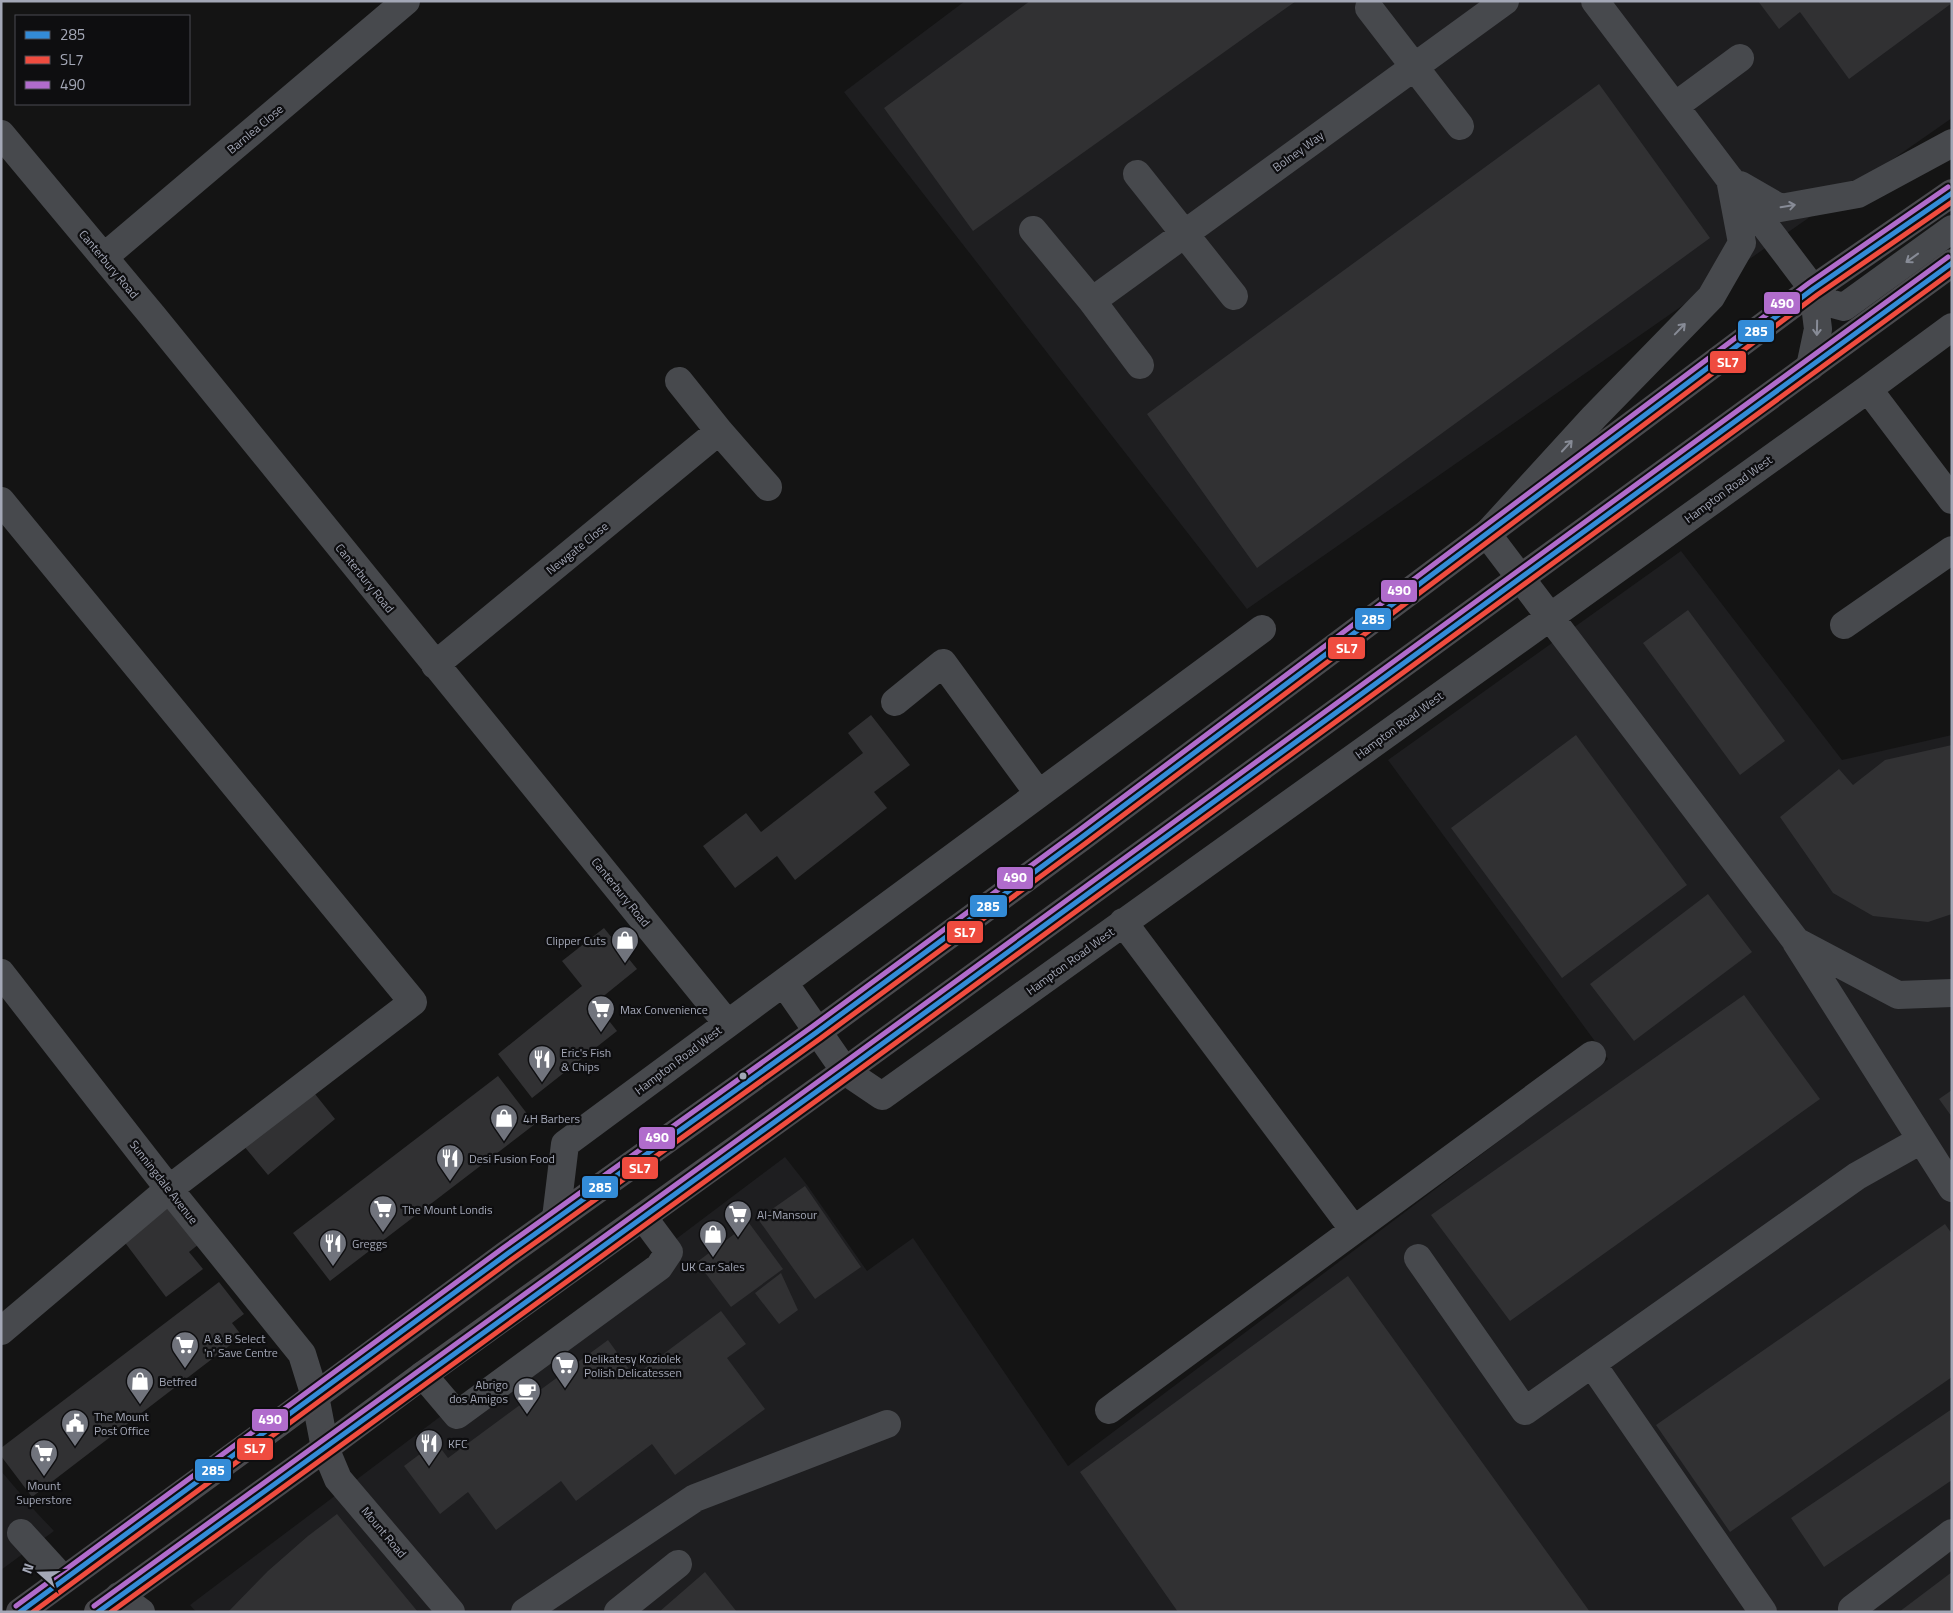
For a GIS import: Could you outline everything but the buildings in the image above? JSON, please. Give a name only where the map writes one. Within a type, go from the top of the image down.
[{"type":"main road","points":[[20,1612],[556,1218],[817,1032],[1090,832],[1814,289],[1952,192]]},
{"type":"main road","points":[[119,1607],[422,1375],[845,1071],[1952,263]]},
{"type":"street","name":"Barnlea Close","points":[[104,258],[406,1]]},
{"type":"street","name":"Bolney Way","points":[[1092,301],[1505,1]]},
{"type":"street","points":[[1596,1],[1814,289],[1829,303],[1844,307],[1952,230]]},
{"type":"street","points":[[1369,8],[1460,126]]},
{"type":"street","points":[[1675,106],[1740,58]]},
{"type":"street","name":"Canterbury Road","points":[[1,134],[727,1023]]},
{"type":"street","points":[[1730,179],[1780,208],[1858,194],[1952,143]]},
{"type":"street","points":[[1137,174],[1234,296]]},
{"type":"street","points":[[1730,179],[1742,243],[1711,297],[1594,417],[1487,534],[1796,941],[1952,1188]]},
{"type":"street","points":[[1033,230],[1092,301],[1140,365]]},
{"type":"street","points":[[1810,368],[1818,329],[1814,289]]},
{"type":"street","name":"Hampton Road West","points":[[845,1071],[882,1096],[1550,618],[1952,327]]},
{"type":"street","points":[[679,381],[719,431],[768,487]]},
{"type":"street","points":[[1868,389],[1952,500]]},
{"type":"street","name":"Newgate Close","points":[[435,664],[719,431]]},
{"type":"street","points":[[1,501],[413,1002],[169,1189],[1,1331]]},
{"type":"street","points":[[1844,625],[1952,550]]},
{"type":"street","name":"Hampton Road West","points":[[556,1218],[564,1144],[784,983],[1038,792],[1262,629]]},
{"type":"street","points":[[895,702],[943,663],[1038,792]]},
{"type":"street","points":[[1123,922],[1354,1230]]},
{"type":"street","points":[[1796,941],[1898,995],[1952,993]]},
{"type":"street","name":"Sunningdale Avenue","points":[[1,973],[169,1189],[302,1354],[315,1396],[325,1448]]},
{"type":"street","points":[[784,983],[845,1071]]},
{"type":"street","points":[[1109,1410],[1592,1055]]},
{"type":"street","points":[[1418,1258],[1525,1411],[1858,1176],[1921,1140]]},
{"type":"street","points":[[422,1375],[457,1415],[659,1268],[669,1252],[643,1217]]},
{"type":"street","points":[[1592,1364],[1763,1612]]},
{"type":"street","points":[[524,1612],[695,1498],[888,1424]]},
{"type":"street","name":"Mount Road","points":[[325,1448],[338,1479],[451,1612]]},
{"type":"street","points":[[21,1533],[63,1579]]},
{"type":"street","points":[[1852,1609],[1952,1533]]},
{"type":"street","points":[[618,1612],[678,1564]]},
{"type":"shaded area","points":[[965,1],[1952,1],[1952,118],[1247,609],[844,92]]},
{"type":"shaded area","points":[[1681,551],[1842,760],[1952,735],[1952,1612],[196,1612],[190,1605],[785,1157],[807,1185],[867,1271],[913,1238],[1068,1466],[1608,1059],[1388,760]]},
{"type":"shaded area","points":[[1,1471],[54,1531],[1,1570]]},
{"type":"transit line","name":"490","points":[[16,1606],[503,1248],[813,1026],[1078,831],[1809,283],[1948,187]]},
{"type":"transit line","name":"285","points":[[20,1612],[507,1254],[817,1032],[1082,837],[1813,289],[1952,193]]},
{"type":"transit line","name":"SL7","points":[[33,1612],[511,1260],[821,1038],[1086,843],[1817,295],[1952,202]]},
{"type":"transit line","name":"490","points":[[94,1606],[841,1065],[1948,257]]},
{"type":"transit line","name":"285","points":[[98,1612],[845,1071],[1952,263]]},
{"type":"transit line","name":"SL7","points":[[111,1612],[849,1077],[1952,272]]},
{"type":"place","name":"Clipper Cuts","points":[[625,964]]},
{"type":"place","name":"Max Convenience","points":[[601,1033]]},
{"type":"place","name":"Eric's Fish & Chips","points":[[542,1083]]},
{"type":"place","name":"4H Barbers","points":[[504,1142]]},
{"type":"place","name":"Desi Fusion Food","points":[[450,1182]]},
{"type":"place","name":"The Mount Londis","points":[[383,1233]]},
{"type":"place","name":"Al-Mansour","points":[[738,1238]]},
{"type":"place","name":"UK Car Sales","points":[[713,1258]]},
{"type":"place","name":"Greggs","points":[[333,1267]]},
{"type":"place","name":"A & B Select 'n' Save Centre","points":[[185,1369]]},
{"type":"place","name":"Delikatesy Koziolek Polish Delicatessen","points":[[565,1389]]},
{"type":"place","name":"Betfred","points":[[140,1405]]},
{"type":"place","name":"Abrigo dos Amigos","points":[[527,1415]]},
{"type":"place","name":"The Mount Post Office","points":[[75,1447]]},
{"type":"place","name":"KFC","points":[[429,1467]]},
{"type":"place","name":"Mount Superstore","points":[[44,1477]]}]
